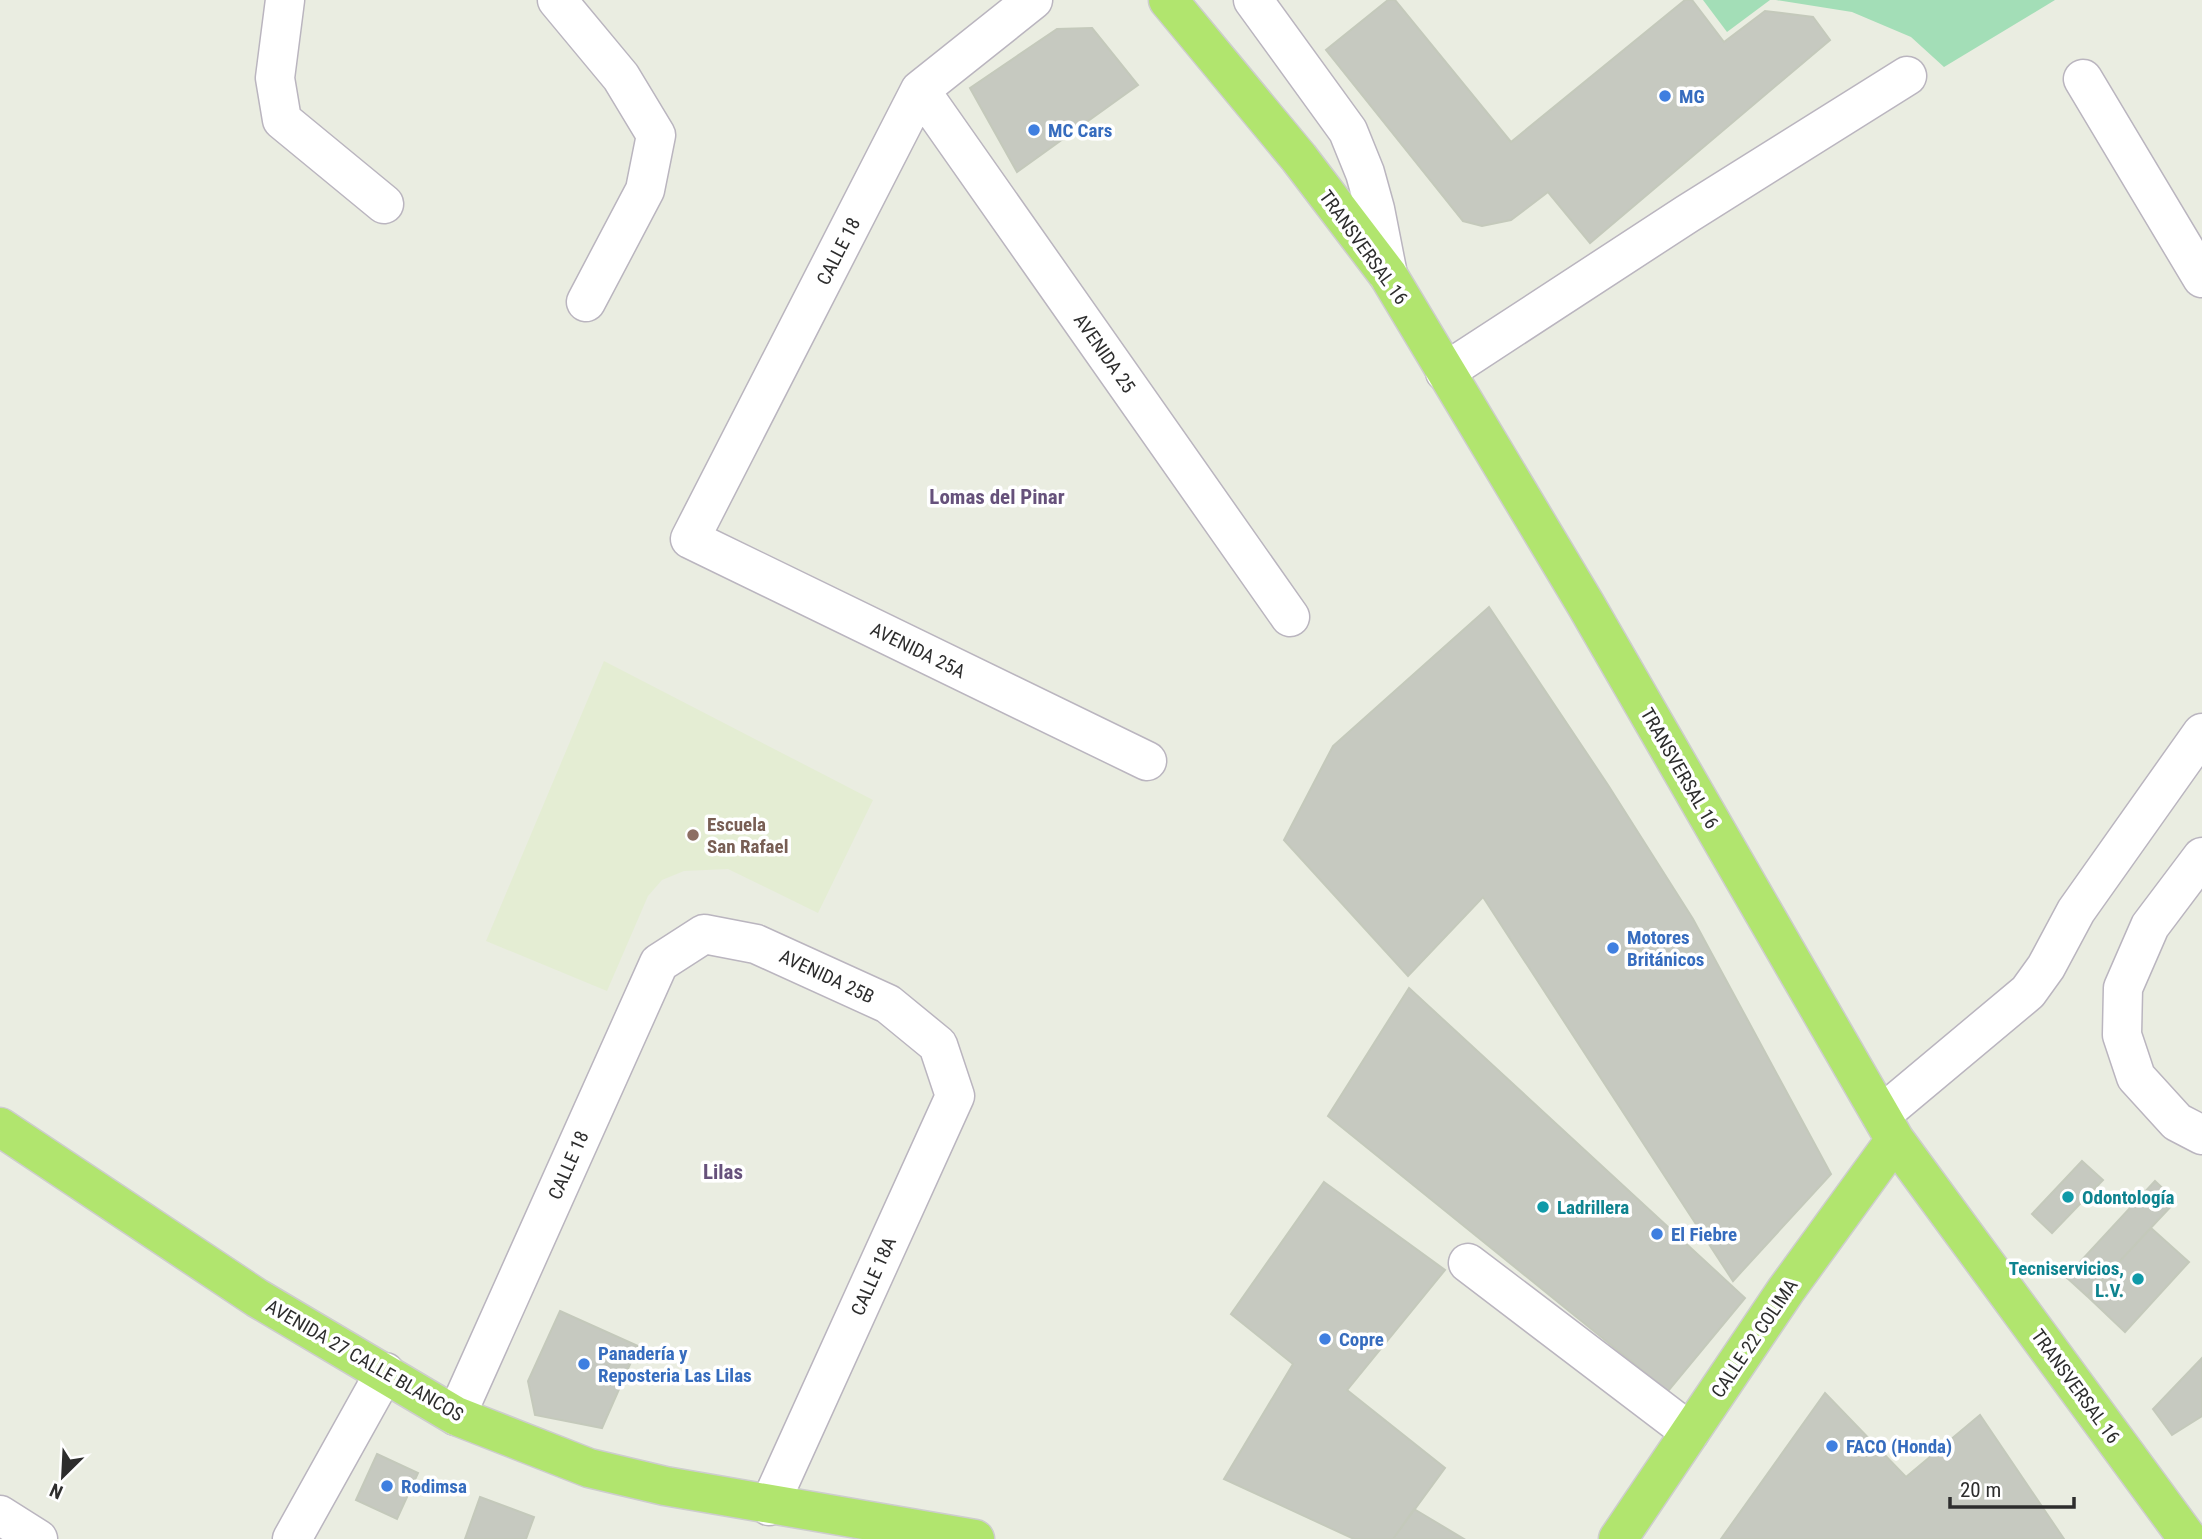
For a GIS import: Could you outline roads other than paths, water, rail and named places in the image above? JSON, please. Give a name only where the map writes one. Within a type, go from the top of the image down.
[{"type":"main road","name":"TRANSVERSAL 16","points":[[1168,0],[1299,158],[1388,275],[1586,605],[1888,1128],[2188,1539]]},
{"type":"main road","name":"AVENIDA 27 CALLE BLANCOS","points":[[0,1127],[257,1298],[456,1416],[589,1468],[664,1486],[975,1539]]},
{"type":"main road","name":"CALLE 22 COLIMA","points":[[1618,1539],[1786,1290],[1888,1128]]},
{"type":"street","points":[[285,0],[275,78],[282,120],[384,204]]},
{"type":"street","points":[[557,0],[621,78],[656,135],[645,190],[586,302]]},
{"type":"street","name":"CALLE 18","points":[[690,539],[920,90],[1032,0]]},
{"type":"street","points":[[1253,0],[1348,131],[1365,173],[1375,209],[1388,275]]},
{"type":"street","points":[[1445,372],[1708,200],[1907,76]]},
{"type":"street","points":[[2083,79],[2202,278]]},
{"type":"street","name":"AVENIDA 25","points":[[920,90],[1290,617]]},
{"type":"street","name":"AVENIDA 25A","points":[[690,539],[1147,761]]},
{"type":"street","points":[[1888,1128],[2028,992],[2046,967],[2076,911],[2202,733]]},
{"type":"street","points":[[2202,857],[2150,926],[2123,988],[2122,1035],[2136,1077],[2177,1122],[2202,1135]]},
{"type":"street","name":"CALLE 18","points":[[456,1416],[659,963],[704,934]]},
{"type":"street","name":"AVENIDA 25B","points":[[704,934],[756,944],[888,1004],[938,1045]]},
{"type":"street","name":"CALLE 18A","points":[[769,1506],[955,1096],[938,1045]]},
{"type":"street","points":[[1468,1263],[1690,1432]]},
{"type":"street","points":[[292,1539],[385,1372]]},
{"type":"street","points":[[0,1515],[38,1539]]},
{"type":"place","name":"MG","points":[[1665,96]]},
{"type":"place","name":"MC Cars","points":[[1034,130]]},
{"type":"place","name":"Escuela San Rafael","points":[[693,835]]},
{"type":"place","name":"Motores Británicos","points":[[1613,948]]},
{"type":"place","name":"Odontología","points":[[2068,1197]]},
{"type":"place","name":"Ladrillera","points":[[1543,1207]]},
{"type":"place","name":"El Fiebre","points":[[1657,1234]]},
{"type":"place","name":"Tecniservicios, L.V.","points":[[2138,1279]]},
{"type":"place","name":"Copre","points":[[1325,1339]]},
{"type":"place","name":"Panadería y Reposteria Las Lilas","points":[[584,1364]]},
{"type":"place","name":"FACO (Honda)","points":[[1832,1446]]},
{"type":"place","name":"Rodimsa","points":[[387,1486]]},
{"type":"district","name":"Lomas del Pinar","points":[[997,497]]},
{"type":"district","name":"Lilas","points":[[723,1172]]}]
